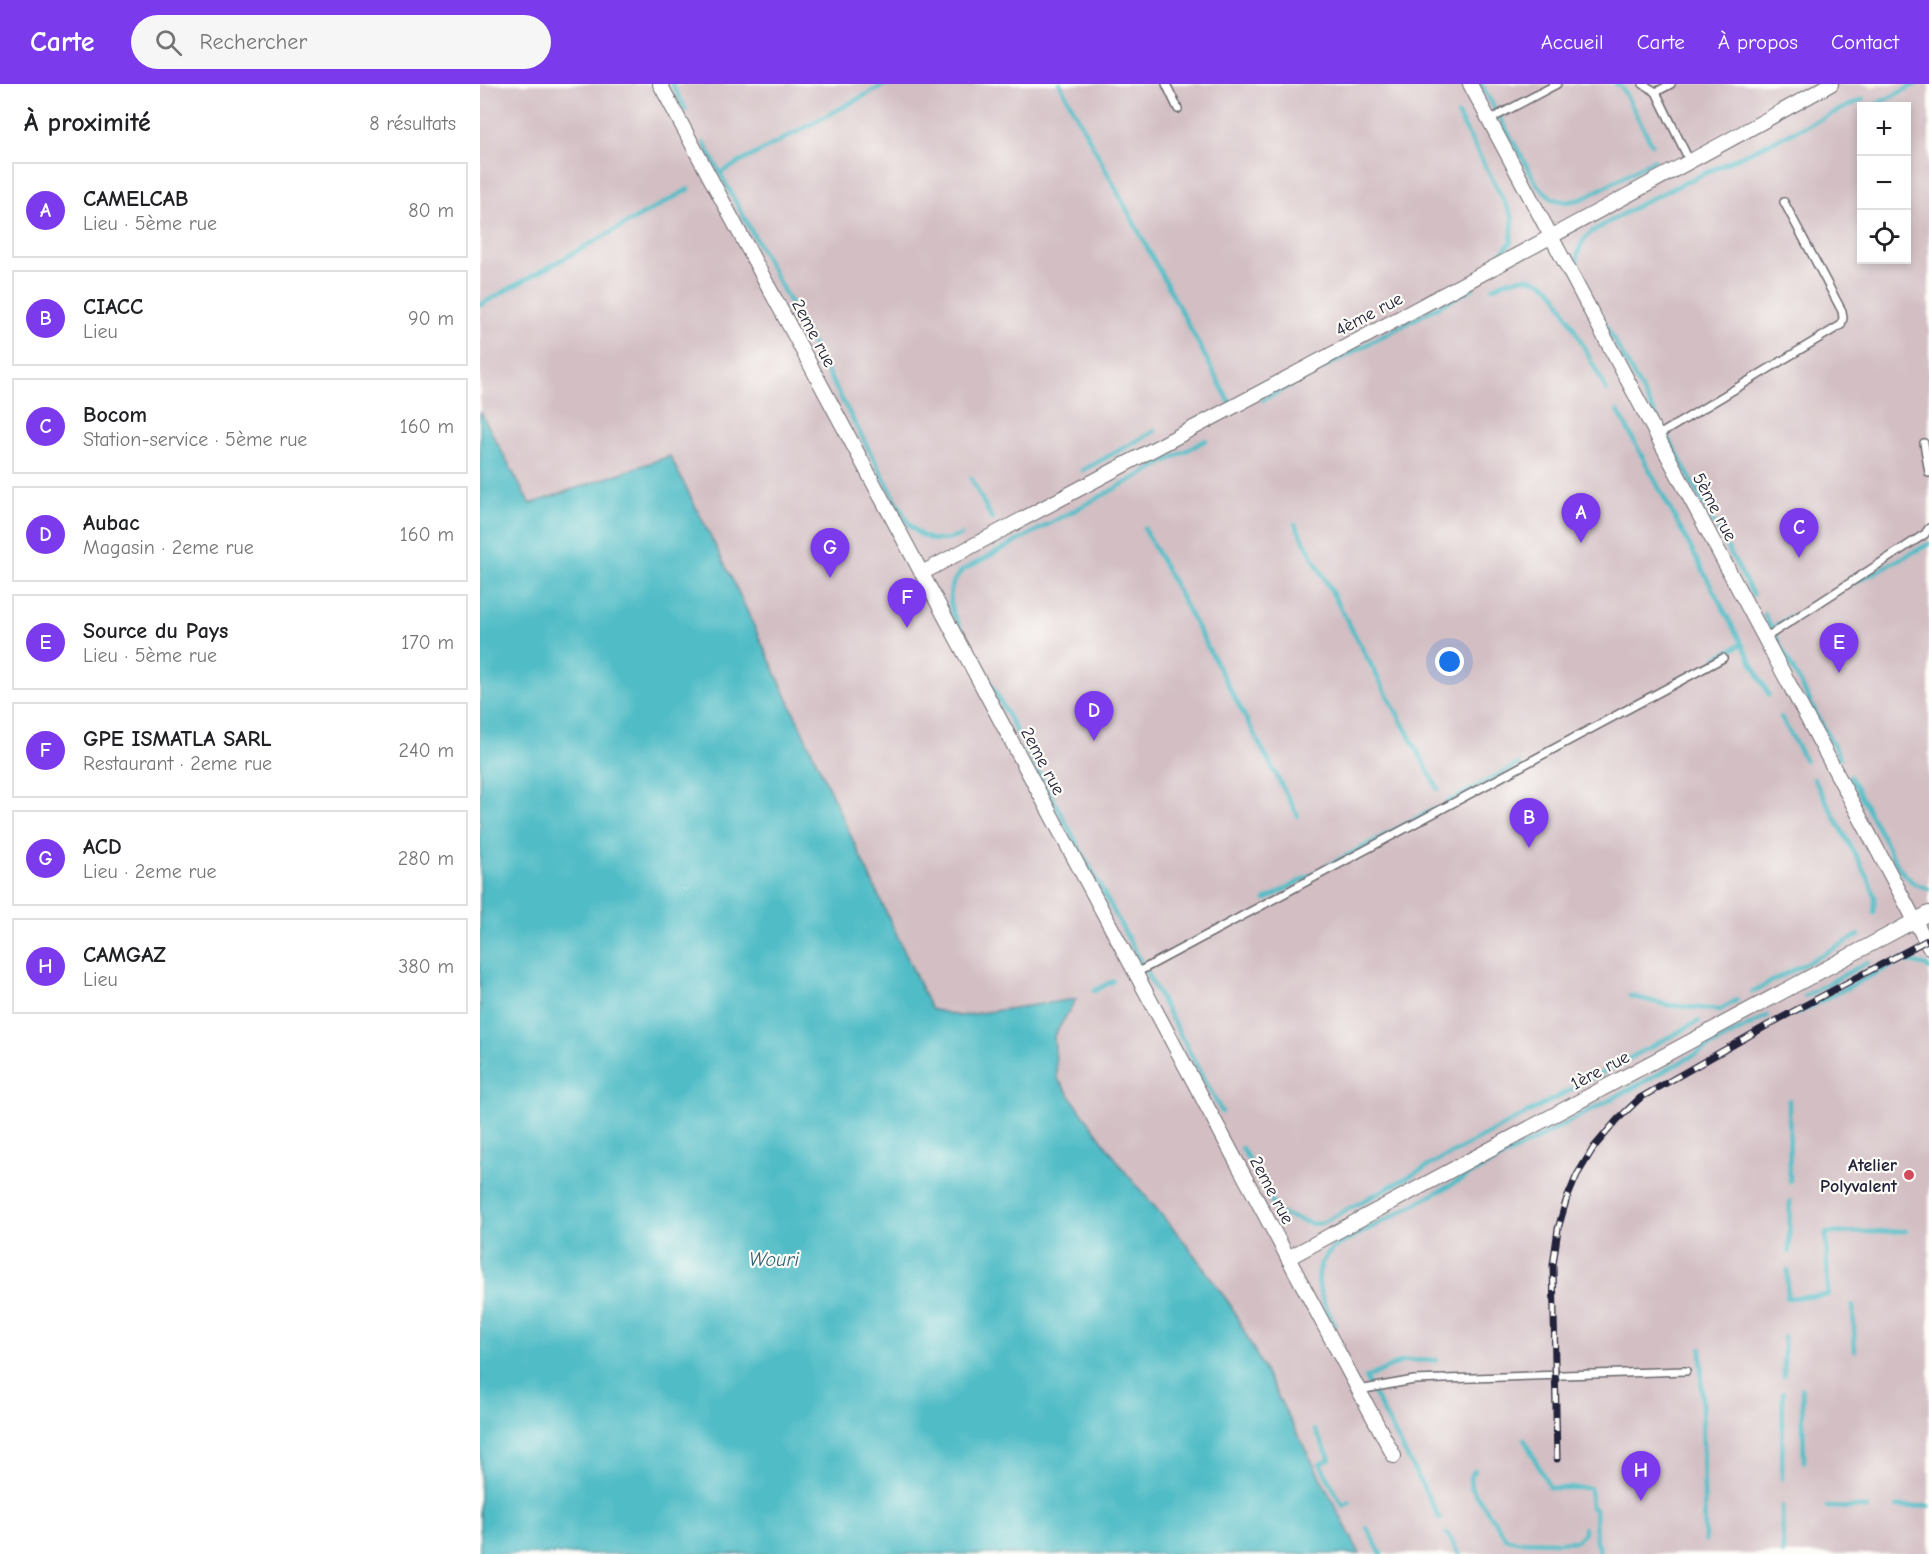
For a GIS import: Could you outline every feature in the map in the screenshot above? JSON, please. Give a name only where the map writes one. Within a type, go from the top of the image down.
[{"type":"street","name":"2eme rue","points":[[660,84],[1394,1456]]},
{"type":"street","name":"5ème rue","points":[[1470,84],[1929,947]]},
{"type":"street","name":"4ème rue","points":[[922,573],[1228,408],[1552,238],[1831,84]]},
{"type":"street","name":"1ère rue","points":[[1288,1258],[1929,914]]},
{"type":"lane","points":[[1166,84],[1178,109]]},
{"type":"lane","points":[[1489,120],[1557,84]]},
{"type":"lane","points":[[1643,84],[1656,93],[1690,162]]},
{"type":"lane","points":[[1656,93],[1671,84]]},
{"type":"lane","points":[[1657,436],[1840,325],[1844,318],[1784,202]]},
{"type":"lane","points":[[1924,443],[1929,473]]},
{"type":"lane","points":[[1765,638],[1925,534],[1929,528]]},
{"type":"lane","points":[[1136,973],[1723,658]]},
{"type":"lane","points":[[1359,1390],[1414,1380],[1686,1371]]},
{"type":"shaded area","points":[[480,84],[1869,84],[1871,88],[1879,84],[1929,84],[1929,1554],[1360,1554],[1231,1306],[1187,1245],[1126,1173],[1057,1078],[1054,1036],[1076,999],[959,1016],[932,1009],[735,585],[670,456],[530,504],[480,411]]},
{"type":"water","name":"Wouri","points":[[480,411],[530,504],[670,456],[735,585],[931,1009],[959,1016],[1076,999],[1054,1036],[1057,1078],[1126,1173],[1187,1245],[1231,1306],[1360,1554],[480,1554]]},
{"type":"waterway","points":[[672,84],[686,110]]},
{"type":"waterway","points":[[720,173],[886,84]]},
{"type":"waterway","points":[[1060,84],[1230,403],[1232,402]]},
{"type":"waterway","points":[[1481,84],[1538,186],[1553,199],[1567,202],[1582,199],[1654,160]]},
{"type":"waterway","points":[[1616,84],[1621,86],[1652,144]]},
{"type":"waterway","points":[[1881,102],[1916,84]]},
{"type":"waterway","points":[[1580,276],[1577,263],[1579,251],[1584,240],[1593,231],[1648,200],[1863,99]]},
{"type":"waterway","points":[[1458,115],[1513,218],[1511,242],[1496,260]]},
{"type":"waterway","points":[[704,143],[909,524],[920,534],[933,539],[954,538],[961,535]]},
{"type":"waterway","points":[[480,305],[689,189]]},
{"type":"waterway","points":[[1493,288],[1518,278],[1535,279],[1550,288],[1557,296],[1607,391]]},
{"type":"waterway","points":[[1263,400],[1473,288]]},
{"type":"waterway","points":[[1596,308],[1659,421]]},
{"type":"waterway","points":[[1618,411],[1742,644]]},
{"type":"waterway","points":[[1083,470],[1155,431]]},
{"type":"waterway","points":[[1669,439],[1753,595]]},
{"type":"waterway","points":[[1206,440],[963,570],[952,585],[950,602],[953,614],[1222,1112]]},
{"type":"waterway","points":[[971,478],[992,519]]},
{"type":"waterway","points":[[1295,524],[1438,789]]},
{"type":"waterway","points":[[1144,528],[1298,816]]},
{"type":"waterway","points":[[1856,582],[1929,544]]},
{"type":"waterway","points":[[1764,614],[1840,758]]},
{"type":"waterway","points":[[1772,628],[1793,616]]},
{"type":"waterway","points":[[1716,658],[1742,644],[1769,695]]},
{"type":"waterway","points":[[1781,717],[1805,760]]},
{"type":"waterway","points":[[1446,803],[1519,764]]},
{"type":"waterway","points":[[1850,776],[1899,868],[1913,883],[1929,889]]},
{"type":"waterway","points":[[1814,779],[1868,878]]},
{"type":"waterway","points":[[1265,900],[1434,809]]},
{"type":"waterway","points":[[1869,880],[1875,897],[1874,913]]},
{"type":"waterway","points":[[1752,992],[1859,935]]},
{"type":"waterway","points":[[1797,1013],[1902,960],[1927,966],[1929,969]]},
{"type":"waterway","points":[[1805,996],[1868,962]]},
{"type":"waterway","points":[[1094,991],[1113,981]]},
{"type":"waterway","points":[[1630,996],[1668,1005],[1719,1010]]},
{"type":"waterway","points":[[1718,1011],[1737,1000]]},
{"type":"waterway","points":[[1335,1325],[1321,1296],[1319,1286],[1320,1266],[1333,1248],[1767,1016]]},
{"type":"waterway","points":[[1242,1148],[1278,1213],[1313,1224],[1322,1223],[1699,1021]]},
{"type":"waterway","points":[[1789,1100],[1790,1181]]},
{"type":"waterway","points":[[1789,1252],[1790,1201]]},
{"type":"waterway","points":[[1788,1270],[1787,1298],[1828,1295],[1826,1233],[1906,1231]]},
{"type":"waterway","points":[[1853,1306],[1855,1351]]},
{"type":"waterway","points":[[1784,1337],[1784,1376]]},
{"type":"waterway","points":[[1701,1348],[1705,1541]]},
{"type":"waterway","points":[[1366,1378],[1403,1361],[1436,1360]]},
{"type":"waterway","points":[[1366,1379],[1440,1519]]},
{"type":"waterway","points":[[1802,1388],[1804,1462]]},
{"type":"waterway","points":[[1782,1479],[1783,1392]]},
{"type":"waterway","points":[[1315,1430],[1330,1459],[1320,1464],[1343,1506],[1350,1502]]},
{"type":"waterway","points":[[1524,1439],[1550,1488],[1590,1488],[1591,1508],[1595,1508],[1596,1544],[1599,1544],[1599,1554]]},
{"type":"waterway","points":[[1475,1470],[1470,1478],[1471,1487],[1506,1538],[1516,1541],[1557,1542]]},
{"type":"waterway","points":[[1782,1506],[1783,1554]]},
{"type":"waterway","points":[[1897,1507],[1929,1506]]},
{"type":"waterway","points":[[1827,1507],[1867,1508]]},
{"type":"waterway","points":[[1367,1528],[1381,1554]]},
{"type":"waterway","points":[[1561,1542],[1576,1541],[1584,1533],[1584,1528]]},
{"type":"waterway","points":[[1447,1533],[1459,1554]]},
{"type":"railway","points":[[1557,1459],[1553,1265],[1558,1229],[1566,1201],[1577,1175],[1594,1147],[1640,1098],[1768,1025],[1929,939]]},
{"type":"place","name":"CAMELCAB","points":[[1581,543]]},
{"type":"place","name":"Bocom","points":[[1799,558]]},
{"type":"place","name":"ACD","points":[[830,578]]},
{"type":"place","name":"GPE ISMATLA SARL","points":[[907,628]]},
{"type":"place","name":"Source du Pays","points":[[1839,673]]},
{"type":"place","name":"Aubac","points":[[1094,741]]},
{"type":"place","name":"CIACC","points":[[1529,848]]},
{"type":"place","name":"Atelier Polyvalent","points":[[1909,1175]]},
{"type":"place","name":"CAMGAZ","points":[[1641,1501]]}]
